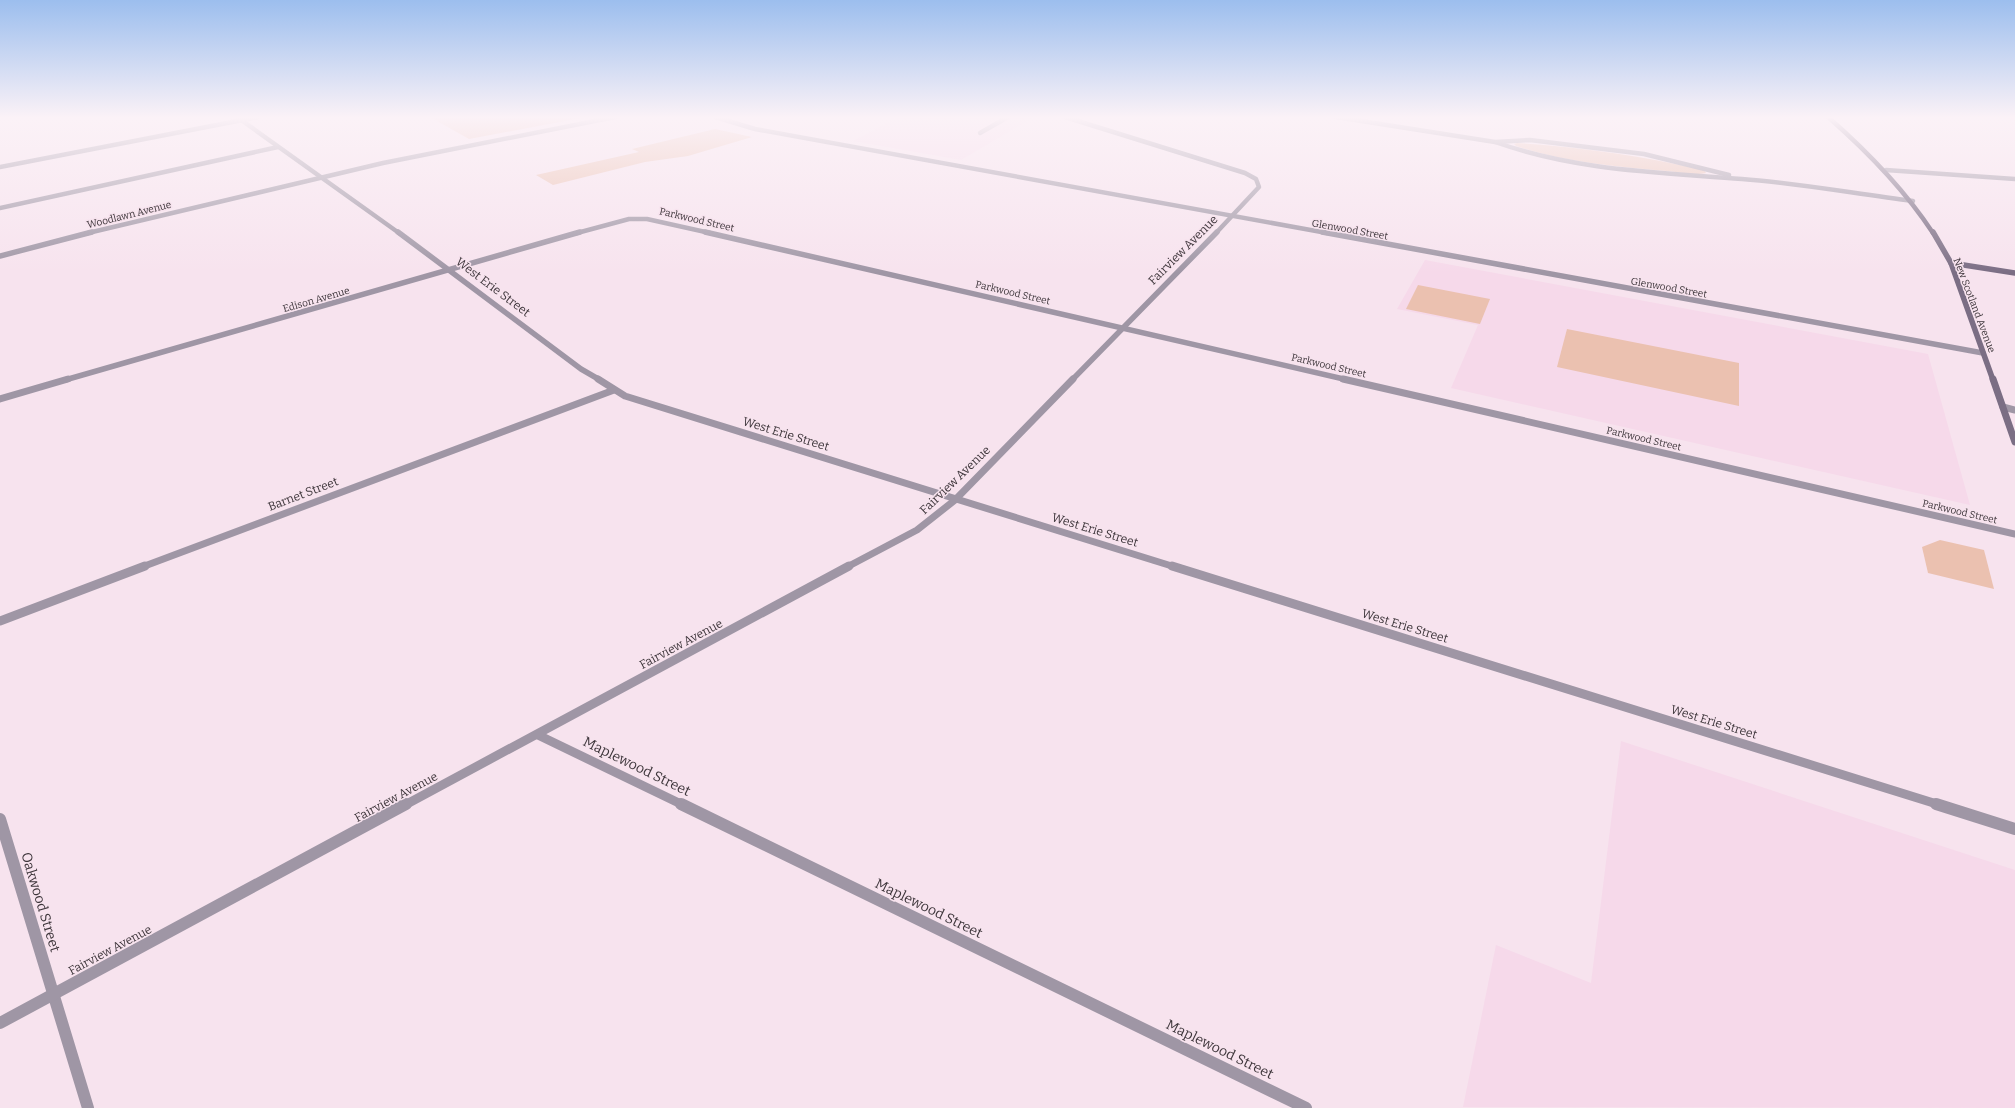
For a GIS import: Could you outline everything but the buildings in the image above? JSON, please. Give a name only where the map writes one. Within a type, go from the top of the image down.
[{"type":"street","points":[[0,208],[179,169]]},
{"type":"street","name":"West Erie Street","points":[[309,169],[450,270],[582,369],[614,390],[651,405],[2015,829]]},
{"type":"street","name":"Woodlawn Avenue","points":[[0,256],[320,176],[355,169]]},
{"type":"street","name":"Glenwood Street","points":[[970,169],[1983,352]]},
{"type":"street","name":"Fairview Avenue","points":[[0,1023],[917,530],[955,500],[1258,190],[1258,182],[1252,176],[1233,169]]},
{"type":"street","points":[[1605,169],[1631,172],[1744,179],[1913,201]]},
{"type":"street","points":[[1703,169],[1744,179]]},
{"type":"street","points":[[1886,170],[2015,179]]},
{"type":"street","name":"New Scotland Avenue","points":[[1886,170],[1913,201],[1950,263],[2015,442]]},
{"type":"street","name":"Edison Avenue","points":[[0,399],[613,223],[638,219]]},
{"type":"street","name":"Parkwood Street","points":[[638,219],[659,220],[2015,534]]},
{"type":"street","points":[[1950,263],[2015,273]]},
{"type":"street","name":"Barnet Street","points":[[0,621],[614,390]]},
{"type":"street","points":[[2002,407],[2015,410]]},
{"type":"street","name":"Maplewood Street","points":[[538,735],[1306,1108]]},
{"type":"street","name":"Oakwood Street","points":[[0,819],[88,1108]]},
{"type":"shaded area","points":[[564,169],[618,169],[553,185],[536,175]]},
{"type":"shaded area","points":[[1638,169],[1698,169],[1704,170],[1706,173],[1692,174]]},
{"type":"shaded area","points":[[1425,260],[1928,354],[1970,505],[1451,388],[1478,325],[1397,309]]},
{"type":"shaded area","points":[[1418,285],[1490,299],[1480,324],[1406,309]]},
{"type":"shaded area","points":[[1567,329],[1739,363],[1739,406],[1557,367]]},
{"type":"shaded area","points":[[1940,540],[1984,550],[1994,589],[1928,573],[1922,547]]},
{"type":"shaded area","points":[[1621,741],[2015,870],[2015,1108],[1463,1107],[1496,945],[1591,983]]}]
